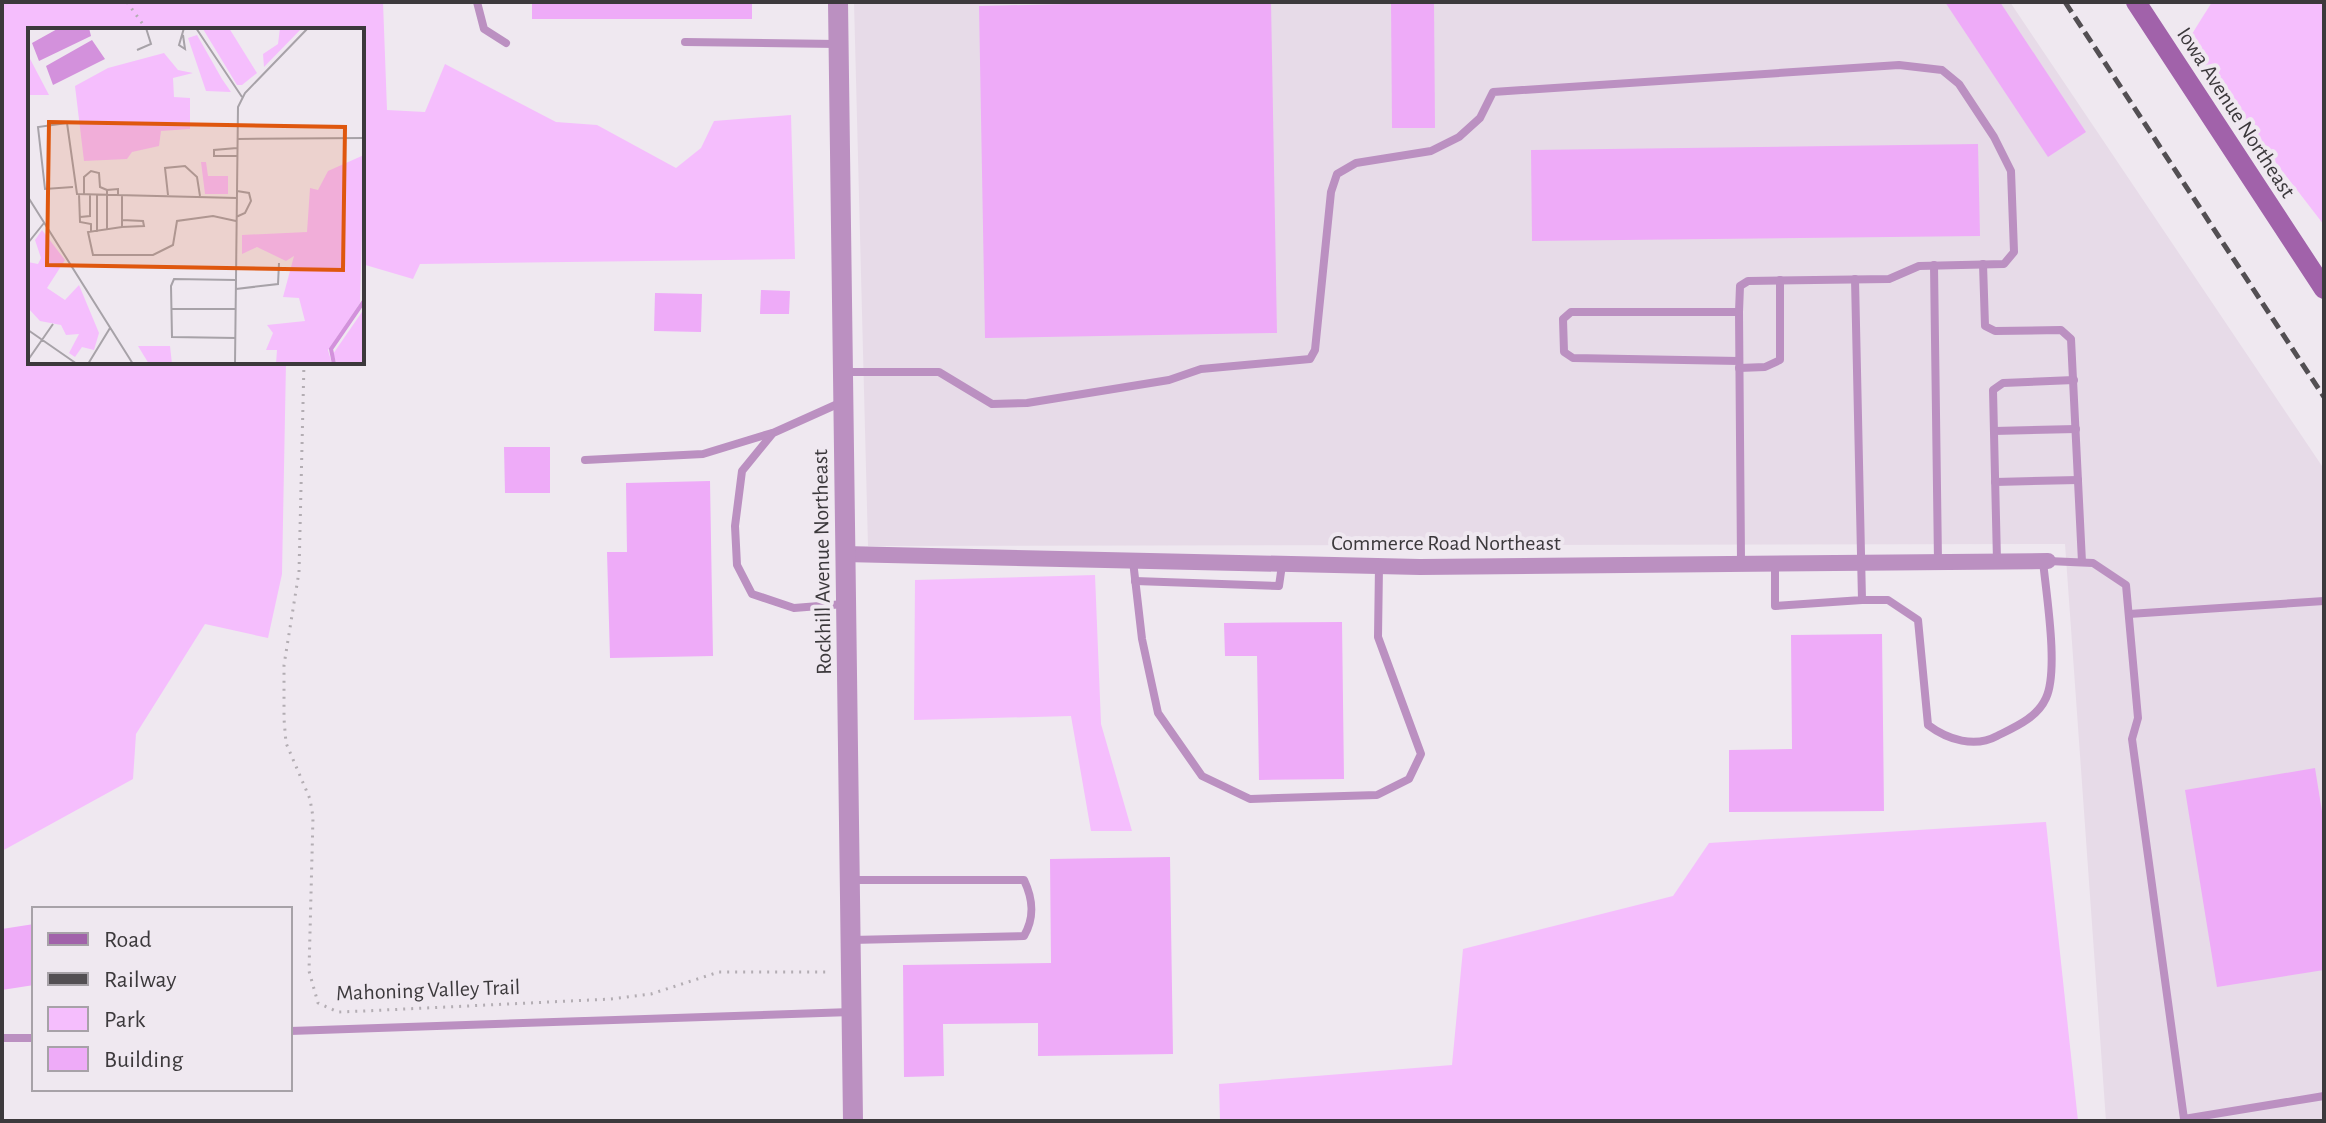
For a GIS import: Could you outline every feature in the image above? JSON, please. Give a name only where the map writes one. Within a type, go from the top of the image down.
[{"type":"main road","name":"Iowa Avenue Northeast","points":[[2136,2],[2324,289]]},
{"type":"street","name":"Rockhill Avenue Northeast","points":[[838,2],[853,1121]]},
{"type":"street","name":"Commerce Road Northeast","points":[[844,554],[1379,566],[2046,561]]},
{"type":"lane","points":[[477,2],[484,29],[506,43]]},
{"type":"lane","points":[[685,42],[839,44]]},
{"type":"lane","points":[[842,372],[939,372],[992,404],[1027,403],[1169,380],[1201,369],[1310,359],[1315,350],[1331,192],[1337,174],[1356,163],[1431,151],[1459,137],[1480,118],[1493,92],[1794,75],[1899,65],[1942,70],[1959,84],[1994,137],[2011,171],[2014,252],[2004,264],[1919,266],[1889,279],[1748,281],[1740,286],[1741,561]]},
{"type":"lane","points":[[1983,264],[1985,326],[1995,331],[2061,330],[2071,339],[2082,562]]},
{"type":"lane","points":[[1934,265],[1938,562]]},
{"type":"lane","points":[[1855,279],[1862,600]]},
{"type":"lane","points":[[1739,312],[1571,312],[1563,319],[1564,352],[1573,358],[1765,367],[1780,360],[1780,280]]},
{"type":"lane","points":[[1997,561],[1993,390],[2003,383],[2074,380]]},
{"type":"lane","points":[[585,460],[703,454],[773,433],[843,402]]},
{"type":"lane","points":[[1994,431],[2076,429]]},
{"type":"lane","points":[[773,433],[742,471],[735,526],[737,565],[752,594],[794,608],[845,604]]},
{"type":"lane","points":[[1995,482],[2078,480]]},
{"type":"lane","points":[[1133,561],[1142,639],[1158,713],[1202,776],[1250,799],[1377,795],[1409,779],[1421,754],[1378,637],[1379,566]]},
{"type":"lane","points":[[1775,562],[1775,606],[1888,600],[1918,620],[1928,725],[1946,739],[1987,742],[2026,721],[2046,697],[2051,653],[2046,561],[2093,563],[2126,585],[2138,718],[2132,739],[2184,1119],[2324,1096]]},
{"type":"lane","points":[[1135,581],[1279,586],[1282,564]]},
{"type":"lane","points":[[2129,614],[2324,601]]},
{"type":"lane","points":[[850,880],[1024,880],[1031,894],[1032,922],[1024,936],[850,940]]},
{"type":"lane","points":[[292,1031],[852,1012]]},
{"type":"lane","points":[[2,1038],[32,1038]]},
{"type":"path","points":[[127,2],[146,28]]},
{"type":"path","name":"Mahoning Valley Trail","points":[[304,364],[299,572],[284,665],[284,719],[286,743],[310,799],[313,817],[309,971],[318,1003],[338,1012],[611,999],[651,994],[702,976],[731,971],[851,971]]},
{"type":"shaded area","points":[[854,2],[2010,2],[2324,469],[2324,1121],[2106,1121],[2065,544],[868,546]]},
{"type":"green space","points":[[2,2],[383,2],[387,110],[425,112],[445,64],[556,122],[597,125],[676,168],[701,148],[714,121],[791,115],[795,259],[420,264],[413,279],[364,265],[364,28],[28,28],[28,364],[286,364],[282,574],[268,638],[205,624],[136,734],[133,779],[2,851]]},
{"type":"green space","points":[[2212,2],[2324,2],[2324,225],[2185,45]]},
{"type":"green space","points":[[1095,575],[1101,724],[1132,831],[1091,831],[1071,716],[914,720],[915,580]]},
{"type":"green space","points":[[2046,822],[2078,1121],[1220,1121],[1219,1084],[1452,1065],[1463,949],[1673,896],[1709,843]]},
{"type":"building","points":[[532,2],[752,2],[752,19],[532,19]]},
{"type":"building","points":[[1271,2],[1277,333],[985,338],[979,6]]},
{"type":"building","points":[[1391,2],[1434,2],[1435,128],[1392,128]]},
{"type":"building","points":[[1945,2],[2000,2],[2086,132],[2048,157]]},
{"type":"building","points":[[1978,144],[1980,236],[1532,241],[1531,150]]},
{"type":"building","points":[[761,290],[790,291],[789,314],[760,314]]},
{"type":"building","points":[[655,293],[702,294],[701,332],[654,331]]},
{"type":"building","points":[[504,447],[550,447],[550,493],[505,493]]},
{"type":"building","points":[[710,481],[713,656],[610,658],[607,552],[627,552],[626,483]]},
{"type":"building","points":[[1342,622],[1344,779],[1259,780],[1257,656],[1225,656],[1224,623]]},
{"type":"building","points":[[1882,634],[1884,811],[1729,812],[1729,750],[1792,749],[1791,635]]},
{"type":"building","points":[[2315,768],[2324,824],[2324,970],[2217,987],[2185,790]]},
{"type":"building","points":[[1170,857],[1173,1054],[1038,1056],[1038,1023],[943,1024],[944,1076],[904,1077],[903,965],[1051,963],[1050,859]]},
{"type":"building","points":[[32,924],[32,985],[2,990],[2,929]]},
{"type":"railway","points":[[2065,2],[2324,397]]}]
